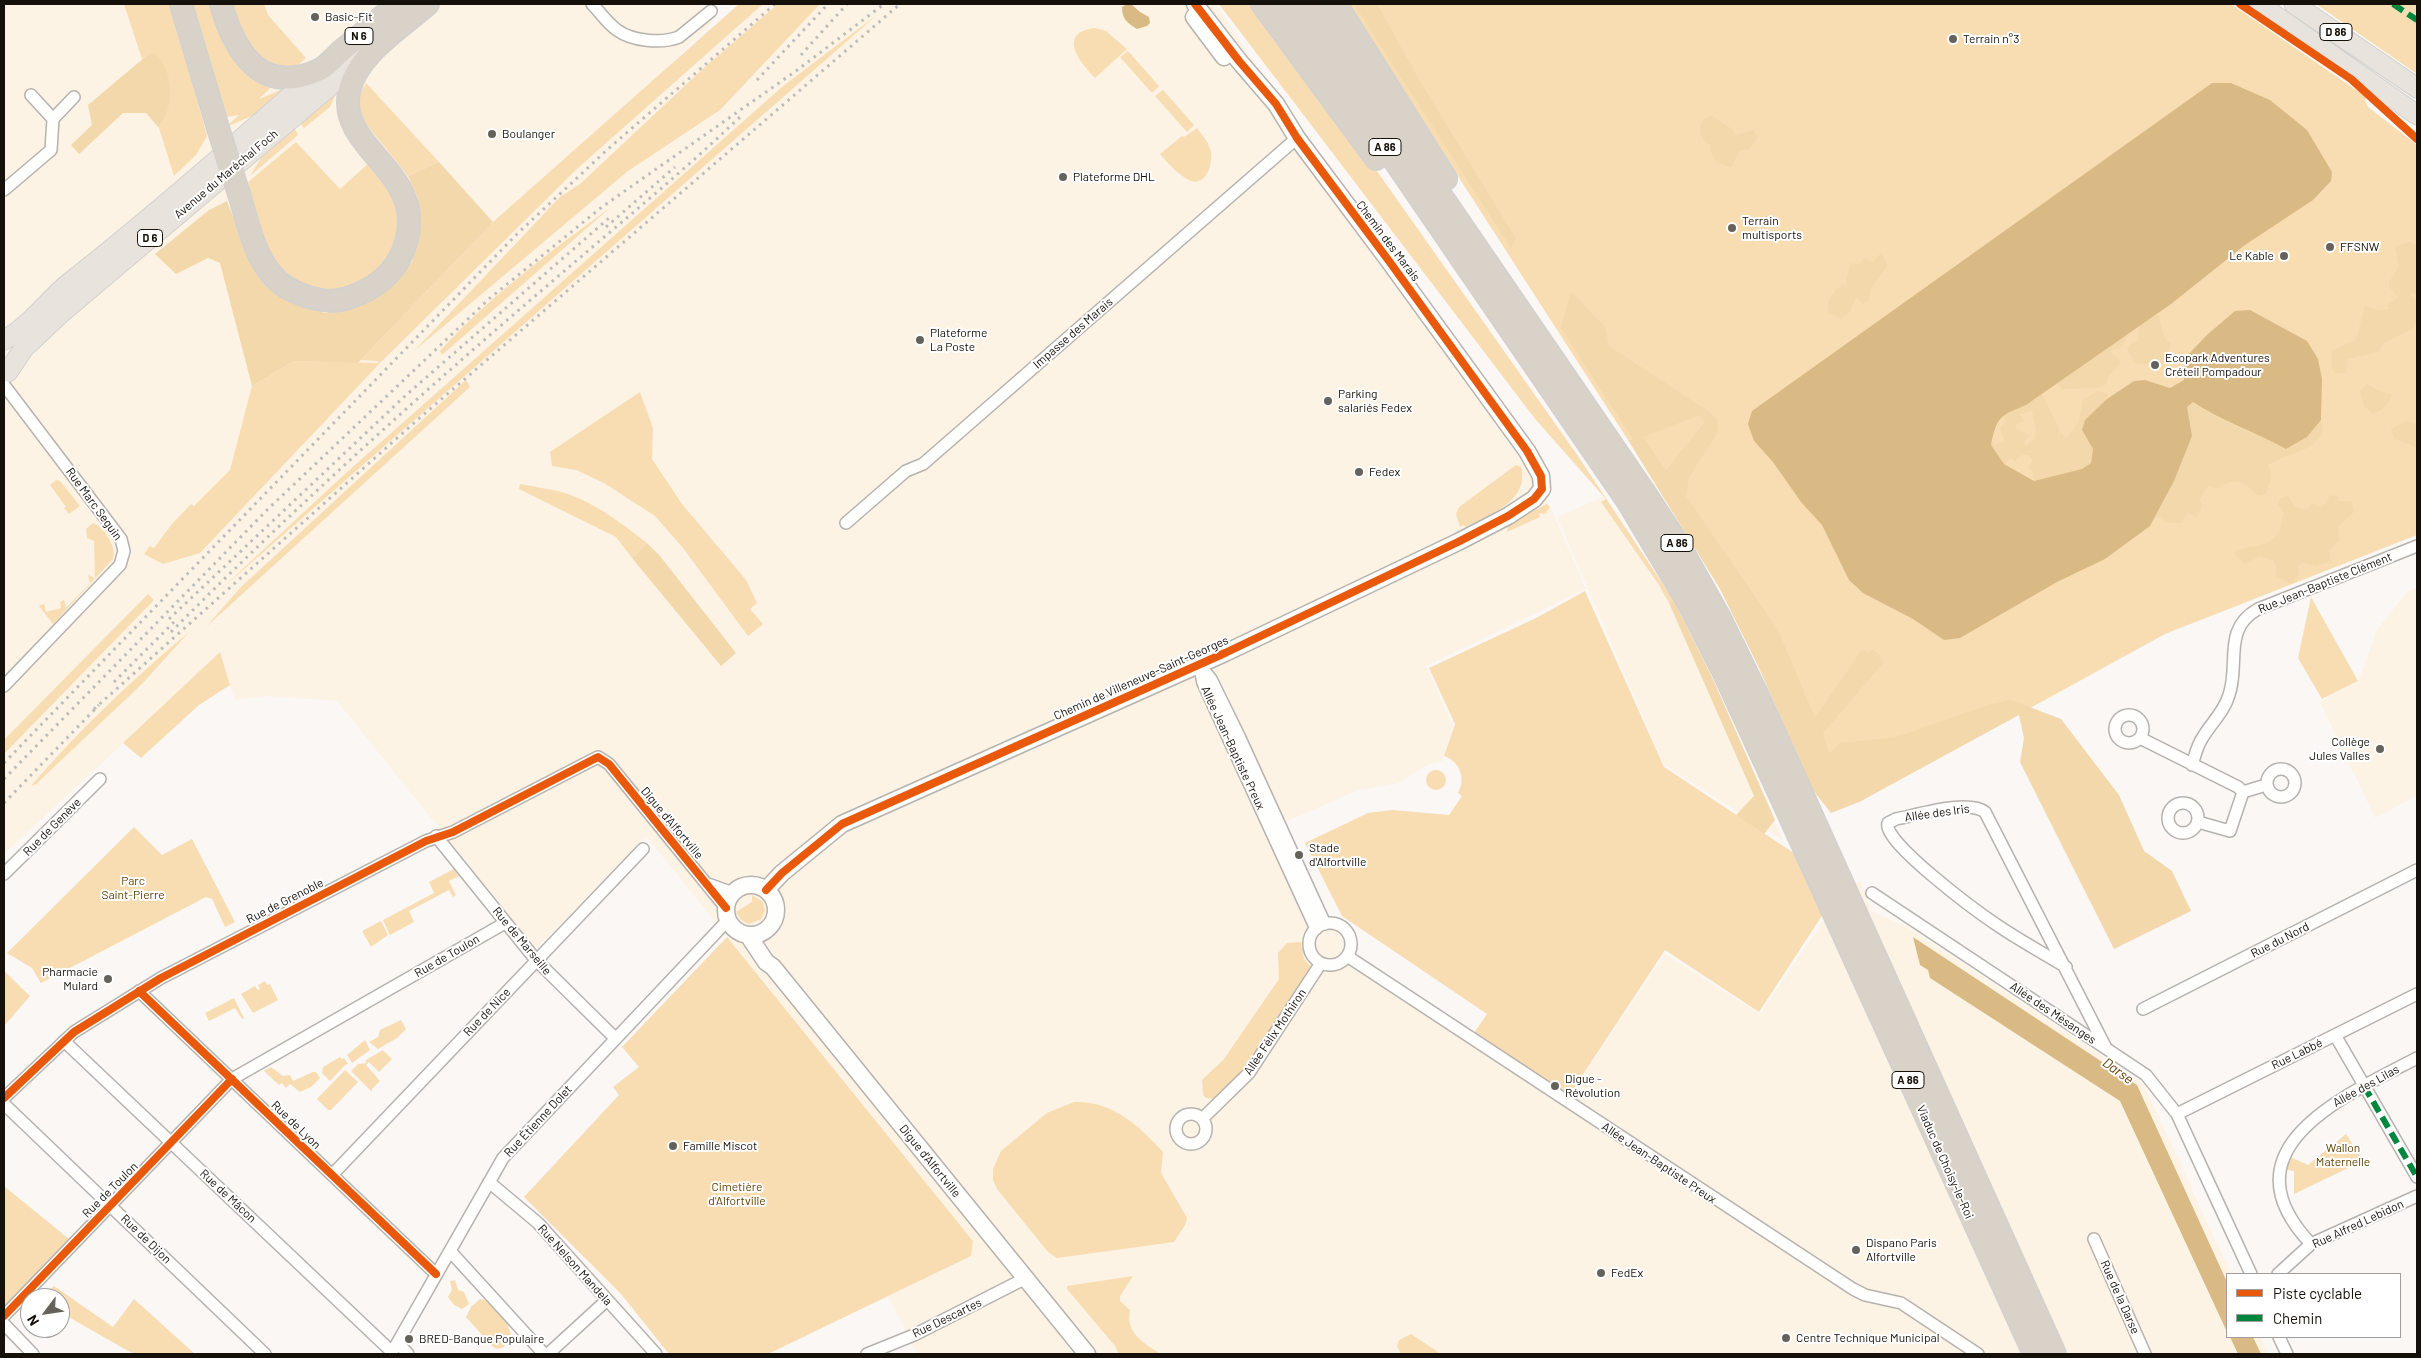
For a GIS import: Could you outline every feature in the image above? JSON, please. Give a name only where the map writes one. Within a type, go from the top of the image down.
[{"type":"highway","points":[[181,4],[218,128],[254,240],[264,265],[283,285],[300,295],[320,300],[341,300],[366,292],[384,280],[399,261],[408,239],[409,214],[405,195],[396,180],[359,134],[350,114],[349,91],[365,58]]},
{"type":"highway","points":[[221,4],[236,46],[253,66],[278,77],[296,76],[322,68]]},
{"type":"highway","name":"Avenue du Maréchal Foch","points":[[322,68],[397,4]]},
{"type":"highway","name":"Avenue du Maréchal Foch","points":[[365,58],[428,4]]},
{"type":"highway","points":[[1262,4],[1326,88],[1457,272],[1490,284],[1494,254],[1336,4]]},
{"type":"highway","name":"A 86","points":[[1287,4],[1490,284]]},
{"type":"highway","name":"A 86","points":[[1310,4],[1490,284]]},
{"type":"highway","name":"Viaduc de Choisy-le-Roi","points":[[1490,284],[1665,562],[1723,671],[2034,1354]]},
{"type":"highway","name":"Viaduc de Choisy-le-Roi","points":[[1490,284],[1679,546],[1720,618],[1819,830],[2055,1354]]},
{"type":"main road","name":"D 86","points":[[2259,4],[2417,115]]},
{"type":"main road","name":"D 86","points":[[2294,4],[2417,88]]},
{"type":"main road","name":"Avenue du Maréchal Foch","points":[[4,340],[13,335],[56,294],[294,105],[365,58]]},
{"type":"main road","name":"Avenue du Maréchal Foch","points":[[5,379],[24,348],[294,105],[322,68]]},
{"type":"main road","points":[[4,353],[7,359],[5,379]]},
{"type":"street","points":[[592,4],[618,31],[652,40],[672,40],[679,37],[711,11]]},
{"type":"street","name":"Chemin des Marais","points":[[1187,4],[1200,28],[1271,114],[1293,132]]},
{"type":"street","name":"Chemin des Marais","points":[[1196,4],[1239,61],[1276,104],[1293,132],[1390,261],[1527,451],[1543,483],[1542,489],[1534,498]]},
{"type":"street","points":[[31,95],[53,119]]},
{"type":"street","points":[[4,190],[51,150],[53,119],[74,97]]},
{"type":"street","name":"Impasse des Marais","points":[[846,524],[906,472],[923,464],[1293,132]]},
{"type":"street","name":"Rue Marc Seguin","points":[[4,686],[120,565],[124,551],[121,539],[5,379]]},
{"type":"street","name":"Chemin de Villeneuve-Saint-Georges","points":[[766,890],[782,873],[842,824],[1199,664],[1458,542],[1496,523],[1534,498]]},
{"type":"street","name":"Rue Jean-Baptiste Clément","points":[[2192,765],[2202,738],[2223,712],[2230,693],[2236,635],[2245,617],[2258,609],[2417,546]]},
{"type":"street","name":"Allée Jean-Baptiste Preux","points":[[1199,664],[1211,679],[1239,736],[1320,926]]},
{"type":"street","points":[[2140,738],[2238,787],[2243,792]]},
{"type":"street","name":"Rue de Grenoble","points":[[4,1098],[74,1032],[169,973],[436,836],[453,832],[598,757]]},
{"type":"street","name":"Digue d'Alfortville","points":[[598,757],[609,764],[708,884],[727,914]]},
{"type":"street","name":"Rue de Genève","points":[[4,874],[100,779]]},
{"type":"street","points":[[2243,792],[2266,785]]},
{"type":"street","points":[[2198,822],[2230,832],[2243,792]]},
{"type":"street","name":"Allée des Iris","points":[[2066,967],[1996,924],[1937,879],[1894,840],[1888,830],[1888,823],[1896,819],[1966,806],[1979,808],[1985,812],[2066,967],[2106,1048]]},
{"type":"street","name":"Rue de Marseille","points":[[436,836],[536,960],[615,1038]]},
{"type":"street","name":"Rue de Nice","points":[[332,1175],[643,849]]},
{"type":"street","name":"Rue du Nord","points":[[2143,1009],[2417,870]]},
{"type":"street","points":[[708,884],[733,893]]},
{"type":"street","points":[[770,927],[759,934],[748,935],[733,927],[727,914],[733,893],[745,885],[760,886],[775,901],[776,915],[770,927],[773,967]]},
{"type":"street","name":"Allée des Mésanges","points":[[1872,893],[2146,1075],[2177,1114],[2251,1273]]},
{"type":"street","name":"Rue Étienne Dolet","points":[[394,1350],[503,1158],[727,914]]},
{"type":"street","name":"Rue de Toulon","points":[[4,1316],[232,1079],[505,923]]},
{"type":"street","points":[[1339,925],[1349,935],[1351,948],[1347,956],[1338,964],[1332,966],[1321,963],[1313,957],[1309,944],[1310,937],[1320,926],[1339,925]]},
{"type":"street","name":"Digue d'Alfortville","points":[[748,935],[766,962],[773,967],[1087,1354]]},
{"type":"street","name":"Allée Jean-Baptiste Preux","points":[[1347,956],[1853,1290],[1865,1295],[1901,1303],[1978,1354]]},
{"type":"street","name":"Allée Félix Mothiron","points":[[1203,1118],[1249,1073],[1321,963]]},
{"type":"street","name":"Rue de Lyon","points":[[139,991],[436,1274]]},
{"type":"street","name":"Rue Labbé","points":[[2177,1114],[2417,994]]},
{"type":"street","points":[[2335,1035],[2417,1177]]},
{"type":"street","name":"Rue de Mâcon","points":[[64,1041],[394,1350],[408,1354]]},
{"type":"street","name":"Allée des Lilas","points":[[2311,1244],[2284,1204],[2278,1184],[2282,1161],[2288,1148],[2306,1126],[2334,1104],[2417,1058]]},
{"type":"street","name":"Rue de Dijon","points":[[4,1104],[266,1354]]},
{"type":"street","name":"Rue Nelson Mandela","points":[[489,1182],[538,1223],[656,1354]]},
{"type":"street","name":"Rue Alfred Lebidon","points":[[2279,1273],[2311,1244],[2417,1196]]},
{"type":"street","name":"Rue de la Darse","points":[[2094,1239],[2145,1354]]},
{"type":"street","points":[[450,1251],[546,1354],[607,1300]]},
{"type":"street","name":"Rue Descartes","points":[[866,1354],[914,1335],[1026,1278]]},
{"type":"street","points":[[4,1324],[33,1354]]},
{"type":"street","points":[[2279,1338],[2287,1354]]},
{"type":"shaded area","points":[[4,4],[700,4],[715,20],[681,54],[609,135],[698,39],[740,4],[1216,4],[1421,317],[1545,495],[1586,589],[1426,666],[1453,726],[1442,761],[1427,765],[1399,783],[1358,790],[1276,826],[1312,901],[1354,953],[1471,1034],[1569,1096],[1665,954],[1760,1014],[1846,887],[1861,881],[1871,911],[1909,928],[2143,1083],[2231,1273],[2226,1273],[2226,1338],[2260,1338],[2268,1354],[917,1354],[888,1296],[971,1256],[973,1241],[646,836],[539,946],[535,947],[337,701],[267,696],[235,700],[220,653],[4,854]]},
{"type":"shaded area","points":[[1131,4],[1149,17],[1150,23],[1137,29],[1130,25],[1124,18],[1122,11],[1122,7]]},
{"type":"shaded area","points":[[1354,4],[1377,4],[1417,76],[1516,239],[1511,248]]},
{"type":"shaded area","points":[[151,52],[162,61],[170,83],[169,105],[159,128],[146,113],[123,113],[79,154],[71,145],[92,125],[88,105]]},
{"type":"shaded area","points":[[2212,83],[2231,83],[2270,100],[2307,130],[2332,172],[2331,181],[2313,200],[2245,245],[2171,304],[2026,405],[2001,418],[1995,428],[1991,445],[2004,464],[2034,481],[2082,469],[2091,463],[2093,449],[2082,430],[2085,420],[2107,399],[2134,381],[2145,380],[2170,388],[2184,380],[2184,359],[2208,334],[2235,311],[2250,310],[2307,341],[2318,359],[2322,379],[2321,420],[2307,437],[2286,449],[2215,415],[2193,402],[2187,407],[2192,436],[2174,481],[2150,526],[2105,559],[2057,582],[1960,638],[1944,640],[1913,619],[1863,593],[1849,580],[1822,525],[1801,502],[1773,462],[1754,441],[1748,424],[1752,411]]},
{"type":"shaded area","points":[[1712,116],[1732,129],[1736,135],[1753,130],[1758,137],[1749,149],[1740,151],[1731,167],[1717,163],[1710,150],[1711,145],[1705,143],[1702,137],[1701,125],[1703,119]]},
{"type":"shaded area","points":[[439,162],[493,222],[358,363],[294,361],[252,386],[220,263],[208,258],[176,274],[155,254],[209,210],[227,201],[250,259],[267,285],[296,304],[325,313],[362,305],[386,291],[412,262],[421,222],[417,196],[408,176]]},
{"type":"shaded area","points":[[2410,242],[2417,245],[2417,293],[2409,294],[2417,302],[2417,320],[2413,328],[2384,343],[2378,352],[2347,359],[2346,373],[2335,373],[2331,368],[2332,350],[2356,340],[2365,305],[2377,310],[2389,309],[2387,305],[2399,297],[2389,287],[2389,282],[2399,267],[2395,246]]},
{"type":"shaded area","points":[[1880,254],[1885,258],[1887,266],[1871,288],[1869,300],[1863,304],[1856,297],[1850,312],[1841,319],[1828,312],[1830,298],[1839,288],[1847,283],[1846,279],[1851,263],[1858,264],[1865,258],[1873,262]]},
{"type":"shaded area","points":[[1571,291],[1605,327],[1609,346],[1708,411],[1717,420],[1718,432],[1689,477],[1686,496],[1778,630],[1815,718],[1861,651],[1865,650],[1867,653],[1873,649],[1880,656],[1883,663],[1823,733],[1829,754],[1840,743],[1896,737],[1991,704],[2011,700],[2061,719],[2119,795],[2144,851],[2172,871],[2191,911],[2114,949],[2020,762],[2024,738],[2019,715],[1859,802],[1831,813],[1812,789],[1759,668],[1720,589],[1628,440],[1633,439],[1561,328]],"holes":[[[1700,415],[1704,423],[1666,470],[1643,437]]]},
{"type":"shaded area","points":[[2155,314],[2159,316],[2164,338],[2171,343],[2168,355],[2160,365],[2156,363],[2137,364],[2127,350],[2132,343],[2139,340],[2138,335],[2141,324]]},
{"type":"shaded area","points":[[2130,331],[2121,347],[2110,352],[2121,363],[2108,377],[2107,384],[2097,388],[2061,389],[2058,383]]},
{"type":"shaded area","points":[[2367,384],[2377,390],[2391,394],[2390,400],[2385,406],[2373,414],[2364,406],[2360,391]]},
{"type":"shaded area","points":[[2098,391],[2108,394],[2104,402],[2084,424],[2082,430],[2093,449],[2091,463],[2082,469],[2034,481],[2033,471],[2028,467],[2033,461],[2029,455],[2022,455],[2015,461],[2011,458],[2004,464],[1991,445],[1992,441],[1995,445],[2004,441],[2000,428],[2006,421],[2003,415],[2026,405],[2042,394],[2059,428],[2058,435],[2062,433],[2066,439],[2079,421],[2083,399]],"holes":[[[2032,411],[2036,431],[2034,440],[2026,446],[2024,442],[2029,435],[2017,429],[2015,425],[2024,421],[2019,414]]]},
{"type":"shaded area","points":[[2193,402],[2226,422],[2286,449],[2307,437],[2321,420],[2323,431],[2320,437],[2308,448],[2268,465],[2271,475],[2266,494],[2258,496],[2239,482],[2230,482],[2217,489],[2209,485],[2199,500],[2203,506],[2196,518],[2188,512],[2181,523],[2170,523],[2156,516],[2174,481],[2187,407]]},
{"type":"shaded area","points":[[2406,421],[2417,424],[2417,449],[2394,438],[2391,429]]},
{"type":"shaded area","points":[[2330,495],[2337,496],[2339,501],[2352,501],[2354,512],[2338,526],[2339,541],[2329,550],[2331,561],[2316,566],[2303,563],[2298,566],[2299,574],[2292,584],[2276,577],[2276,565],[2273,560],[2259,557],[2244,564],[2234,553],[2244,548],[2266,543],[2276,536],[2284,514],[2278,504],[2280,499],[2288,496],[2298,508],[2307,509],[2312,503],[2319,507],[2326,503]]},
{"type":"shaded area","points":[[1604,496],[1673,602],[1783,840],[1664,765],[1557,517]]},
{"type":"shaded area","points":[[647,543],[660,556],[736,653],[721,666],[632,558]]},
{"type":"shaded area","name":"Collège Jules Valles","points":[[2417,587],[2417,796],[2375,818],[2320,702],[2358,682],[2377,630],[2406,593]]},
{"type":"shaded area","points":[[1674,601],[1712,677],[1775,820],[1764,834],[1736,815],[1754,796],[1669,603]]},
{"type":"shaded area","points":[[1913,937],[2137,1085],[2226,1280],[2226,1330],[2120,1101],[1930,978],[1928,970],[1920,965]]},
{"type":"shaded area","points":[[2230,1338],[2253,1338],[2261,1354],[2238,1354]]},
{"type":"green space","points":[[124,4],[171,4],[207,136],[196,155],[174,176],[159,128],[169,105],[151,52],[142,59]]},
{"type":"green space","points":[[188,4],[215,4],[226,49],[242,70],[274,84],[259,99],[285,88],[254,115],[226,127],[239,115],[220,118]]},
{"type":"green space","points":[[230,4],[264,4],[268,15],[306,58],[290,73],[253,57]]},
{"type":"green space","points":[[739,4],[763,4],[579,167],[380,363],[200,553],[163,564],[144,554],[150,546],[154,548],[172,524],[191,504],[194,506],[230,470],[252,386],[294,361],[379,363],[377,361],[361,360],[493,222]]},
{"type":"green space","points":[[778,4],[820,4],[720,110],[628,171],[414,351],[560,197],[580,184],[706,66]]},
{"type":"green space","points":[[1219,4],[1255,4],[1307,72],[1578,456],[1674,601],[1669,603],[1659,585],[1601,502],[1606,499],[1536,420]]},
{"type":"green space","points":[[1347,4],[2231,4],[2366,97],[2365,100],[2368,107],[2417,145],[2417,535],[2165,634],[1859,802],[1839,799],[1763,649],[1633,439],[1628,440]]},
{"type":"green space","points":[[2316,4],[2417,4],[2417,74]]},
{"type":"green space","points":[[878,14],[219,591],[346,473],[782,87]]},
{"type":"green space","points":[[1095,28],[1106,31],[1127,49],[1095,78],[1078,56],[1074,42],[1076,36],[1083,31]]},
{"type":"green space","points":[[1128,51],[1159,86],[1152,93],[1120,57]]},
{"type":"green space","points":[[366,83],[439,162],[408,176],[364,121],[357,100]]},
{"type":"green space","points":[[339,87],[330,107],[304,128],[300,123]]},
{"type":"green space","points":[[1163,90],[1194,125],[1187,132],[1155,96]]},
{"type":"green space","points":[[294,127],[298,135],[250,176],[268,147]]},
{"type":"green space","points":[[1197,128],[1209,145],[1211,163],[1204,178],[1195,182],[1181,175],[1160,154],[1182,136],[1184,137]]},
{"type":"green space","points":[[296,142],[340,189],[370,162],[400,207],[400,234],[391,261],[354,288],[324,290],[296,281],[275,265],[265,249],[248,182]]},
{"type":"green space","points":[[611,207],[442,355],[440,351],[479,311],[544,257]]},
{"type":"green space","points":[[466,380],[470,387],[206,627],[241,587]]},
{"type":"green space","points":[[640,392],[653,428],[652,459],[682,504],[746,580],[757,603],[750,609],[763,624],[748,636],[683,548],[655,516],[604,483],[576,470],[552,466],[550,452]]},
{"type":"green space","points":[[1516,465],[1521,467],[1522,479],[1514,498],[1496,512],[1465,527],[1464,525],[1460,527],[1456,514],[1459,507]]},
{"type":"green space","points":[[56,480],[60,481],[80,506],[69,514],[50,485]]},
{"type":"green space","points":[[520,484],[560,492],[587,502],[647,543],[632,558],[616,537],[519,489]]},
{"type":"green space","points":[[1547,504],[1550,507],[1544,515],[1542,513],[1539,514],[1540,517],[1507,532],[1508,524]]},
{"type":"green space","points":[[93,523],[109,538],[114,554],[113,559],[53,624],[39,606],[44,604],[46,612],[61,608],[60,602],[64,600],[66,608],[90,583],[88,575],[95,578],[94,541],[87,538],[86,529]]},
{"type":"green space","points":[[1585,591],[1664,767],[1842,885],[1759,1012],[1665,950],[1570,1094],[1474,1033],[1487,1014],[1342,916],[1305,843],[1368,813],[1392,810],[1449,815],[1462,796],[1458,793],[1461,776],[1458,766],[1450,758],[1444,756],[1455,724],[1429,668],[1536,618]]},
{"type":"green space","points":[[148,594],[154,600],[4,754],[4,740]]},
{"type":"green space","points":[[2311,597],[2358,681],[2322,699],[2298,658]]},
{"type":"green space","points":[[189,632],[142,684],[36,784],[31,786],[107,706]]},
{"type":"green space","points":[[220,652],[230,685],[199,705],[141,758],[123,743]]},
{"type":"green space","points":[[1436,770],[1443,773],[1446,780],[1443,787],[1436,790],[1429,787],[1426,780],[1429,773]]},
{"type":"green space","name":"Parc Saint-Pierre","points":[[134,827],[162,855],[192,839],[235,922],[225,927],[212,899],[206,897],[41,983],[32,968],[7,953]]},
{"type":"green space","points":[[454,869],[459,876],[449,881],[456,895],[453,897],[449,890],[409,911],[414,922],[390,935],[383,920],[434,893],[429,882]]},
{"type":"green space","points":[[752,895],[763,902],[765,911],[761,919],[749,924],[741,920],[736,912],[752,902]]},
{"type":"green space","points":[[381,921],[388,935],[371,947],[362,931]]},
{"type":"green space","name":"Cimetière d'Alfortville","points":[[727,937],[973,1241],[971,1256],[768,1354],[669,1354],[621,1294],[524,1197],[619,1095],[613,1087],[639,1067],[622,1047]]},
{"type":"green space","points":[[1301,942],[1304,959],[1311,967],[1306,978],[1304,978],[1247,1068],[1215,1099],[1206,1098],[1203,1095],[1202,1080],[1224,1059],[1279,979],[1278,953],[1287,943]]},
{"type":"green space","points":[[4,971],[30,996],[4,1026]]},
{"type":"green space","points":[[265,981],[267,985],[270,984],[278,1000],[253,1013],[241,994],[255,986],[258,990],[260,989],[258,985]]},
{"type":"green space","points":[[234,998],[244,1018],[242,1019],[235,1008],[209,1021],[205,1013]]},
{"type":"green space","points":[[401,1020],[406,1029],[397,1038],[378,1049],[369,1042],[378,1037],[380,1030]]},
{"type":"green space","points":[[365,1040],[370,1050],[352,1063],[347,1055]]},
{"type":"green space","points":[[383,1050],[392,1059],[379,1072],[369,1062],[366,1065],[380,1081],[372,1089],[372,1092],[351,1071],[358,1064],[366,1063],[366,1060]]},
{"type":"green space","points":[[340,1057],[344,1058],[348,1064],[330,1081],[322,1073],[323,1067]]},
{"type":"green space","points":[[271,1067],[283,1076],[290,1075],[293,1081],[313,1072],[316,1072],[320,1078],[311,1087],[300,1092],[290,1084],[286,1088],[282,1083],[279,1085],[264,1071]]},
{"type":"green space","points":[[345,1070],[358,1082],[331,1110],[328,1110],[317,1099]]},
{"type":"green space","points":[[1074,1102],[1100,1105],[1124,1116],[1145,1133],[1163,1152],[1161,1173],[1187,1218],[1185,1225],[1174,1242],[1057,1258],[1048,1252],[997,1189],[993,1180],[993,1169],[1001,1151],[1047,1113]]},
{"type":"green space","name":"Wallon Maternelle","points":[[2346,1134],[2363,1161],[2294,1194],[2294,1171],[2285,1169],[2290,1157],[2308,1165]]},
{"type":"green space","points":[[4,1186],[69,1239],[22,1288],[20,1288],[4,1307]]},
{"type":"green space","points":[[1133,1276],[1120,1296],[1120,1301],[1130,1310],[1129,1318],[1133,1332],[1142,1342],[1161,1354],[1119,1354],[1115,1346],[1067,1289],[1067,1286]]},
{"type":"green space","points":[[455,1280],[458,1290],[464,1292],[469,1304],[462,1309],[454,1305],[448,1297],[452,1290],[450,1281]]},
{"type":"green space","points":[[70,1297],[113,1327],[134,1299],[195,1354],[135,1354],[70,1318]]},
{"type":"green space","points":[[480,1299],[497,1308],[508,1325],[511,1337],[504,1347],[498,1349],[493,1347],[466,1317],[471,1307]]},
{"type":"green space","points":[[1411,1334],[1441,1354],[1401,1354],[1397,1346],[1399,1340]]},
{"type":"railway","points":[[4,763],[517,234],[608,149],[775,4]]},
{"type":"railway","points":[[757,80],[828,4]]},
{"type":"railway","points":[[801,55],[847,4]]},
{"type":"railway","points":[[4,779],[267,510],[490,298],[602,207],[796,71],[884,4]]},
{"type":"railway","points":[[94,709],[423,415],[900,4]]},
{"type":"railway","points":[[171,632],[262,542],[403,412],[743,114]]},
{"type":"railway","points":[[606,227],[675,167]]},
{"type":"railway","points":[[169,619],[405,396],[609,218]]},
{"type":"railway","points":[[114,682],[174,622]]},
{"type":"railway","points":[[4,803],[99,705]]},
{"type":"marked path","points":[[2393,4],[2417,20]]},
{"type":"marked path","points":[[2364,1086],[2417,1177]]},
{"type":"cycle path","points":[[766,890],[782,873],[842,824],[1225,653],[1458,542],[1508,516],[1534,499],[1542,489],[1541,476],[1527,451],[1297,138],[1276,104],[1239,61],[1195,4]]},
{"type":"cycle path","points":[[2240,4],[2351,79],[2417,139]]},
{"type":"cycle path","points":[[4,1098],[74,1032],[161,978],[426,841],[453,832],[598,757],[609,764],[726,908]]},
{"type":"cycle path","points":[[139,991],[436,1274]]},
{"type":"cycle path","points":[[4,1316],[232,1079]]},
{"type":"place","name":"Basic-Fit","points":[[315,17]]},
{"type":"place","name":"Terrain n°3","points":[[1953,39]]},
{"type":"place","name":"Boulanger","points":[[492,134]]},
{"type":"place","name":"Plateforme DHL","points":[[1063,177]]},
{"type":"place","name":"Terrain multisports","points":[[1732,228]]},
{"type":"place","name":"FFSNW","points":[[2330,247]]},
{"type":"place","name":"Le Kable","points":[[2284,256]]},
{"type":"place","name":"Plateforme La Poste","points":[[920,340]]},
{"type":"place","name":"Ecopark Adventures Créteil Pompadour","points":[[2155,365]]},
{"type":"place","name":"Parking salariés Fedex","points":[[1328,401]]},
{"type":"place","name":"Fedex","points":[[1359,472]]},
{"type":"place","name":"Collège Jules Valles","points":[[2380,749]]},
{"type":"place","name":"Stade d'Alfortville","points":[[1299,855]]},
{"type":"place","name":"Pharmacie Mulard","points":[[108,979]]},
{"type":"place","name":"Digue - Révolution","points":[[1555,1086]]},
{"type":"place","name":"Famille Miscot","points":[[673,1146]]},
{"type":"place","name":"Dispano Paris Alfortville","points":[[1856,1250]]},
{"type":"place","name":"FedEx","points":[[1601,1273]]},
{"type":"place","name":"Centre Technique Municipal","points":[[1786,1338]]},
{"type":"place","name":"BRED-Banque Populaire","points":[[409,1339]]},
{"type":"water label","name":"Darse","points":[[2118,1071]]}]
